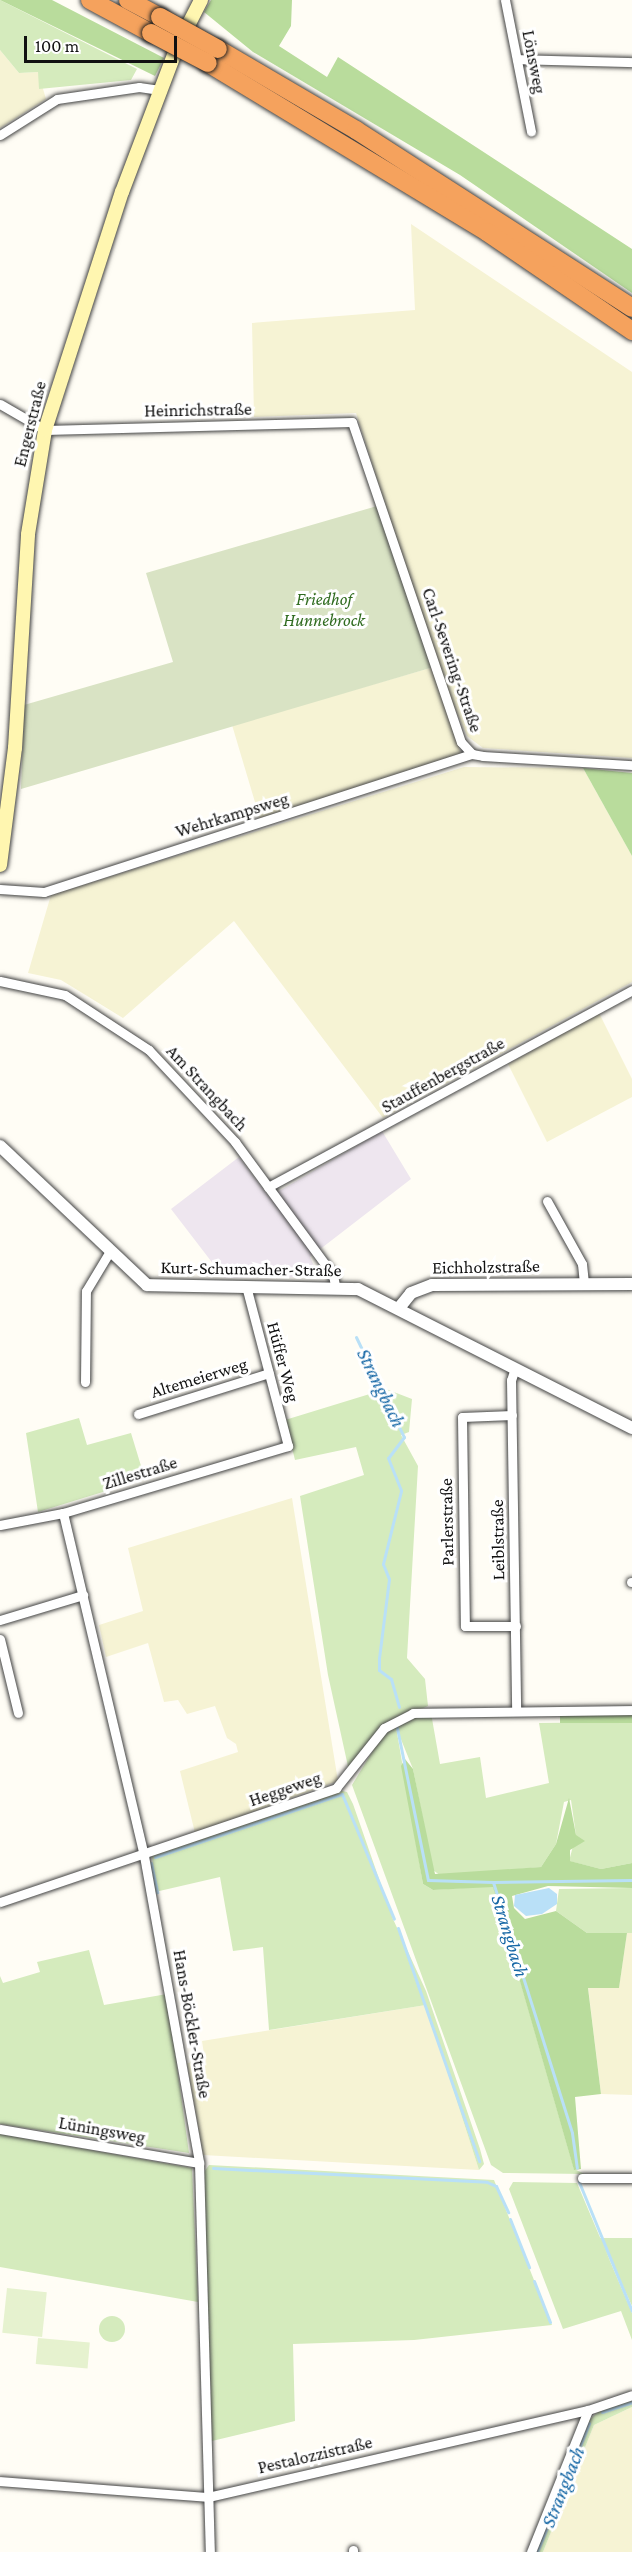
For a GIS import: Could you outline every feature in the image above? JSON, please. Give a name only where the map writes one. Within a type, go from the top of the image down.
[{"type":"highway","points":[[90,0],[156,25],[356,130],[632,308]]},
{"type":"highway","points":[[128,0],[156,25]]},
{"type":"highway","points":[[213,56],[487,232],[632,331]]},
{"type":"main road","name":"Engerstraße","points":[[0,865],[28,534],[45,430],[160,90],[177,47],[201,0]]},
{"type":"street","name":"Lönsweg","points":[[505,0],[531,131]]},
{"type":"street","points":[[517,59],[632,62]]},
{"type":"street","points":[[0,135],[57,99],[139,87],[160,90]]},
{"type":"street","points":[[0,404],[45,430]]},
{"type":"street","name":"Heinrichstraße","points":[[45,430],[352,422]]},
{"type":"street","name":"Carl-Severing-Straße","points":[[352,422],[461,741],[472,754],[632,765]]},
{"type":"street","name":"Wehrkampsweg","points":[[0,890],[44,892],[472,754]]},
{"type":"street","name":"Am Strangbach","points":[[0,981],[65,994],[149,1050],[235,1142],[335,1285]]},
{"type":"street","name":"Stauffenbergstraße","points":[[268,1187],[632,990]]},
{"type":"street","name":"Kurt-Schumacher-Straße","points":[[0,1146],[147,1285],[335,1285],[399,1308],[632,1428]]},
{"type":"street","points":[[547,1201],[582,1264],[584,1284]]},
{"type":"street","points":[[85,1382],[86,1291],[110,1251]]},
{"type":"street","name":"Eichholzstraße","points":[[399,1308],[411,1293],[432,1285],[632,1284]]},
{"type":"street","name":"Hüffer Weg","points":[[246,1286],[288,1446]]},
{"type":"street","name":"Leiblstraße","points":[[515,1368],[512,1415],[516,1711]]},
{"type":"street","name":"Altemeierweg","points":[[138,1414],[269,1373]]},
{"type":"street","name":"Parlerstraße","points":[[512,1415],[462,1417],[465,1626],[516,1626]]},
{"type":"street","name":"Zillestraße","points":[[0,1525],[63,1513],[288,1446]]},
{"type":"street","name":"Hans-Böckler-Straße","points":[[63,1513],[144,1856],[199,2163],[210,2552]]},
{"type":"street","points":[[0,1620],[83,1595]]},
{"type":"street","points":[[0,1640],[18,1713]]},
{"type":"street","name":"Heggeweg","points":[[0,1902],[144,1856],[336,1788],[384,1728],[414,1713],[632,1710]]},
{"type":"street","name":"Lüningsweg","points":[[0,2129],[199,2163]]},
{"type":"street","points":[[582,2178],[632,2178]]},
{"type":"street","name":"Pestalozzistraße","points":[[0,2481],[208,2497],[588,2410],[632,2395]]},
{"type":"street","points":[[531,2552],[588,2410]]},
{"type":"shaded area","points":[[0,50],[19,73],[38,72],[46,99],[0,128]]},
{"type":"shaded area","points":[[411,224],[632,372],[632,758],[483,748],[467,736],[439,672],[461,755],[260,819],[232,725],[437,666],[356,413],[254,417],[252,323],[415,310]]},
{"type":"shaded area","points":[[464,767],[583,768],[632,856],[632,982],[383,1118],[234,921],[123,1018],[61,980],[28,973],[51,895]]},
{"type":"shaded area","points":[[599,1013],[632,1079],[632,1097],[547,1142],[508,1064]]},
{"type":"shaded area","points":[[382,1131],[411,1179],[310,1257],[319,1277],[224,1278],[171,1209],[239,1157],[269,1197]]},
{"type":"shaded area","points":[[292,1498],[338,1781],[195,1833],[180,1771],[238,1752],[236,1744],[227,1738],[215,1706],[187,1714],[178,1700],[164,1702],[148,1643],[106,1657],[99,1625],[143,1611],[128,1548]]},
{"type":"shaded area","points":[[627,1933],[632,1933],[632,2095],[601,2094],[588,1987],[619,1987]]},
{"type":"shaded area","points":[[426,2005],[479,2170],[203,2155],[187,2063],[205,2061],[202,2041]]},
{"type":"shaded area","points":[[632,2407],[632,2552],[543,2552],[594,2425]]},
{"type":"green space","points":[[0,0],[137,69],[131,80],[39,89],[38,72],[19,73],[0,50]]},
{"type":"green space","points":[[0,0],[52,0],[164,58],[155,76]]},
{"type":"green space","points":[[211,0],[292,0],[291,26],[279,46],[327,77],[338,57],[632,249],[632,293],[460,175],[253,52],[204,12]]},
{"type":"green space","name":"Friedhof Hunnebrock","points":[[384,504],[437,666],[21,789],[24,705],[173,662],[146,573]]},
{"type":"green space","points":[[583,768],[632,773],[632,856]]},
{"type":"green space","points":[[386,1389],[412,1399],[409,1432],[401,1435],[418,1466],[407,1658],[425,1679],[428,1706],[381,1726],[349,1771],[328,1675],[300,1496],[364,1475],[356,1447],[295,1460],[285,1420]]},
{"type":"green space","points":[[79,1418],[87,1445],[131,1433],[145,1479],[38,1512],[26,1433]]},
{"type":"green space","points":[[431,1713],[440,1764],[480,1757],[486,1798],[549,1783],[539,1723],[632,1722],[632,1863],[601,1869],[569,1861],[576,1835],[571,1800],[564,1802],[556,1844],[541,1867],[441,1876],[433,1870],[413,1769],[396,1727],[423,1884],[433,1890],[493,1886],[574,2169],[585,2174],[503,2173],[491,2165],[352,1785],[383,1734],[401,1719]]},
{"type":"green space","points":[[560,1713],[632,1713],[632,1723],[560,1723]]},
{"type":"green space","points":[[405,1759],[413,1769],[435,1874],[541,1867],[556,1844],[569,1798],[576,1835],[585,1841],[570,1850],[570,1861],[601,1869],[632,1863],[632,1888],[548,1886],[512,1896],[514,1908],[525,1919],[556,1911],[587,1933],[627,1933],[619,1988],[588,1988],[601,2094],[575,2097],[581,2169],[574,2170],[493,1887],[433,1890],[423,1884],[401,1766]]},
{"type":"green space","points":[[338,1790],[347,1792],[353,1804],[393,1919],[426,1991],[480,2149],[484,2164],[479,2170],[426,2005],[269,2030],[263,1947],[233,1951],[220,1877],[155,1892],[152,1855]]},
{"type":"green space","points":[[632,1888],[632,1933],[587,1933],[556,1911],[559,1889]]},
{"type":"green space","points":[[89,1950],[104,2005],[167,1994],[189,2153],[0,2124],[0,1976],[3,1983],[40,1972],[37,1962]]},
{"type":"green space","points":[[0,2134],[192,2168],[198,2302],[0,2267]]},
{"type":"green space","points":[[209,2165],[494,2180],[552,2325],[414,2340],[293,2344],[295,2421],[212,2441],[204,2172]]},
{"type":"green space","points":[[513,2182],[577,2183],[632,2313],[632,2340],[621,2311],[563,2329],[509,2189]]},
{"type":"green space","points":[[599,2238],[632,2238],[632,2306],[627,2295]]},
{"type":"green space","points":[[7,2288],[47,2292],[42,2337],[2,2333]]},
{"type":"green space","points":[[112,2316],[121,2320],[125,2329],[121,2338],[112,2342],[103,2338],[99,2329],[103,2320]]},
{"type":"green space","points":[[38,2338],[90,2343],[88,2368],[36,2364]]},
{"type":"green space","points":[[632,2399],[632,2407],[594,2425],[543,2552],[535,2552],[587,2422],[599,2411]]},
{"type":"water","points":[[549,1888],[557,1894],[557,1904],[542,1914],[526,1916],[514,1906],[515,1895]]},
{"type":"waterway","name":"Strangbach","points":[[356,1337],[404,1437],[388,1458],[401,1491],[383,1564],[389,1579],[379,1658],[379,1670],[391,1679],[399,1707]]},
{"type":"waterway","name":"Strangbach","points":[[397,1728],[428,1880],[493,1882],[572,2133],[577,2168]]},
{"type":"waterway","points":[[155,1857],[342,1794],[394,1919]]},
{"type":"waterway","points":[[151,1863],[157,1892]]},
{"type":"waterway","points":[[493,1882],[632,1880]]},
{"type":"waterway","points":[[398,1928],[479,2161]]},
{"type":"waterway","points":[[213,2168],[487,2182],[496,2186],[508,2212]]},
{"type":"waterway","name":"Strangbach","points":[[579,2182],[632,2311]]},
{"type":"waterway","points":[[510,2219],[529,2267]]},
{"type":"waterway","points":[[534,2281],[550,2322]]},
{"type":"waterway","name":"Strangbach","points":[[602,2412],[632,2402]]},
{"type":"waterway","name":"Strangbach","points":[[537,2552],[589,2423]]}]
